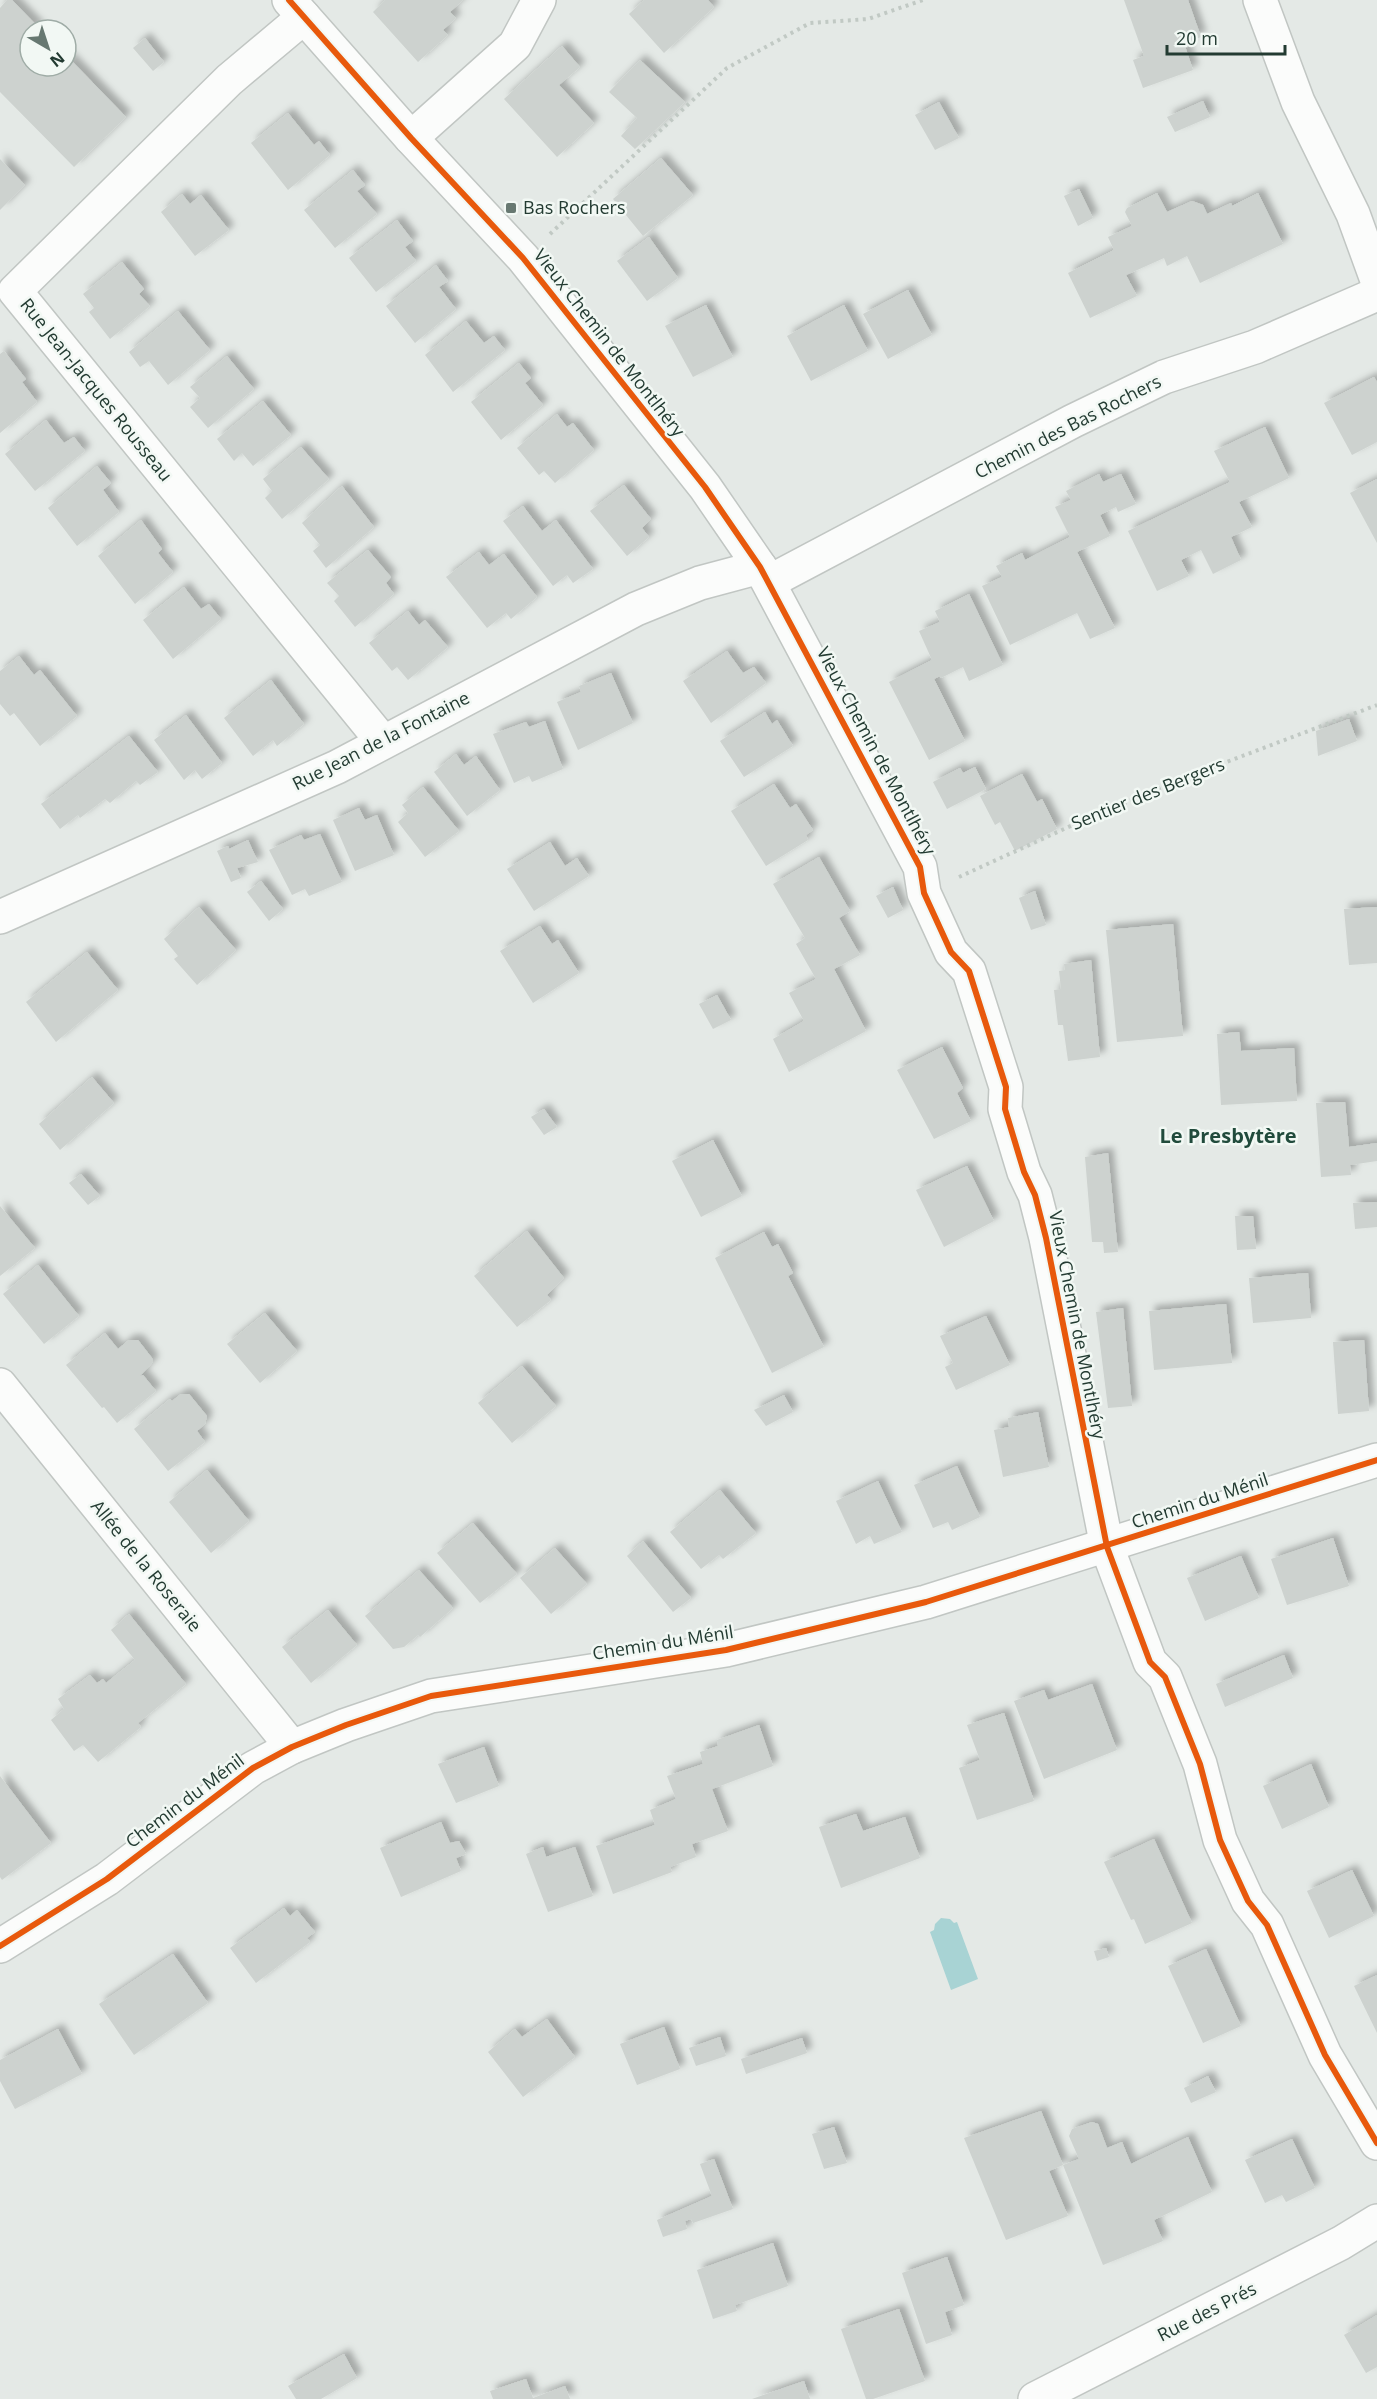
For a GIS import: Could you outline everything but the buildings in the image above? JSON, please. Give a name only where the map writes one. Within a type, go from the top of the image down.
[{"type":"street","points":[[411,138],[515,45],[539,0]]},
{"type":"street","points":[[1260,0],[1298,102],[1353,214],[1377,280]]},
{"type":"street","name":"Vieux Chemin de Montlhéry","points":[[296,8],[411,138],[523,258],[705,487],[765,574],[920,867],[924,893],[951,952],[969,971],[1006,1087],[1005,1108],[1024,1172],[1035,1195],[1046,1238],[1107,1547],[1149,1662],[1165,1677],[1200,1764],[1220,1840],[1248,1901],[1267,1925],[1325,2055],[1377,2143]]},
{"type":"street","name":"Rue Jean-Jacques Rousseau","points":[[296,8],[229,80],[7,297],[383,742]]},
{"type":"street","name":"Chemin des Bas Rochers","points":[[765,574],[1164,377],[1255,347],[1377,294]]},
{"type":"street","name":"Rue Jean de la Fontaine","points":[[0,917],[337,767],[636,609],[700,583],[765,574]]},
{"type":"street","name":"Allée de la Roseraie","points":[[0,1385],[292,1747]]},
{"type":"street","name":"Chemin du Ménil","points":[[0,1946],[107,1879],[253,1768],[292,1747],[346,1725],[430,1696],[726,1650],[926,1602],[1107,1547],[1377,1460]]},
{"type":"street","name":"Rue des Prés","points":[[1035,2399],[1341,2243],[1377,2221]]},
{"type":"path","points":[[523,258],[727,68],[810,24],[868,19],[923,0]]},
{"type":"water","points":[[941,1918],[957,1922],[978,1979],[951,1990],[930,1932],[934,1930],[935,1924]]},
{"type":"cycle path","points":[[289,0],[411,138],[523,258],[705,487],[760,567],[920,867],[924,893],[951,952],[969,971],[1006,1087],[1005,1109],[1024,1172],[1035,1195],[1046,1238],[1107,1547],[1150,1662],[1165,1677],[1200,1764],[1220,1840],[1248,1901],[1267,1925],[1325,2055],[1377,2143]]},
{"type":"cycle path","points":[[0,1946],[107,1879],[253,1768],[292,1747],[346,1725],[431,1696],[726,1650],[926,1602],[1377,1460]]},
{"type":"place","name":"Bas Rochers","points":[[511,208]]},
{"type":"district","name":"Le Presbytère","points":[[1228,1136]]}]
